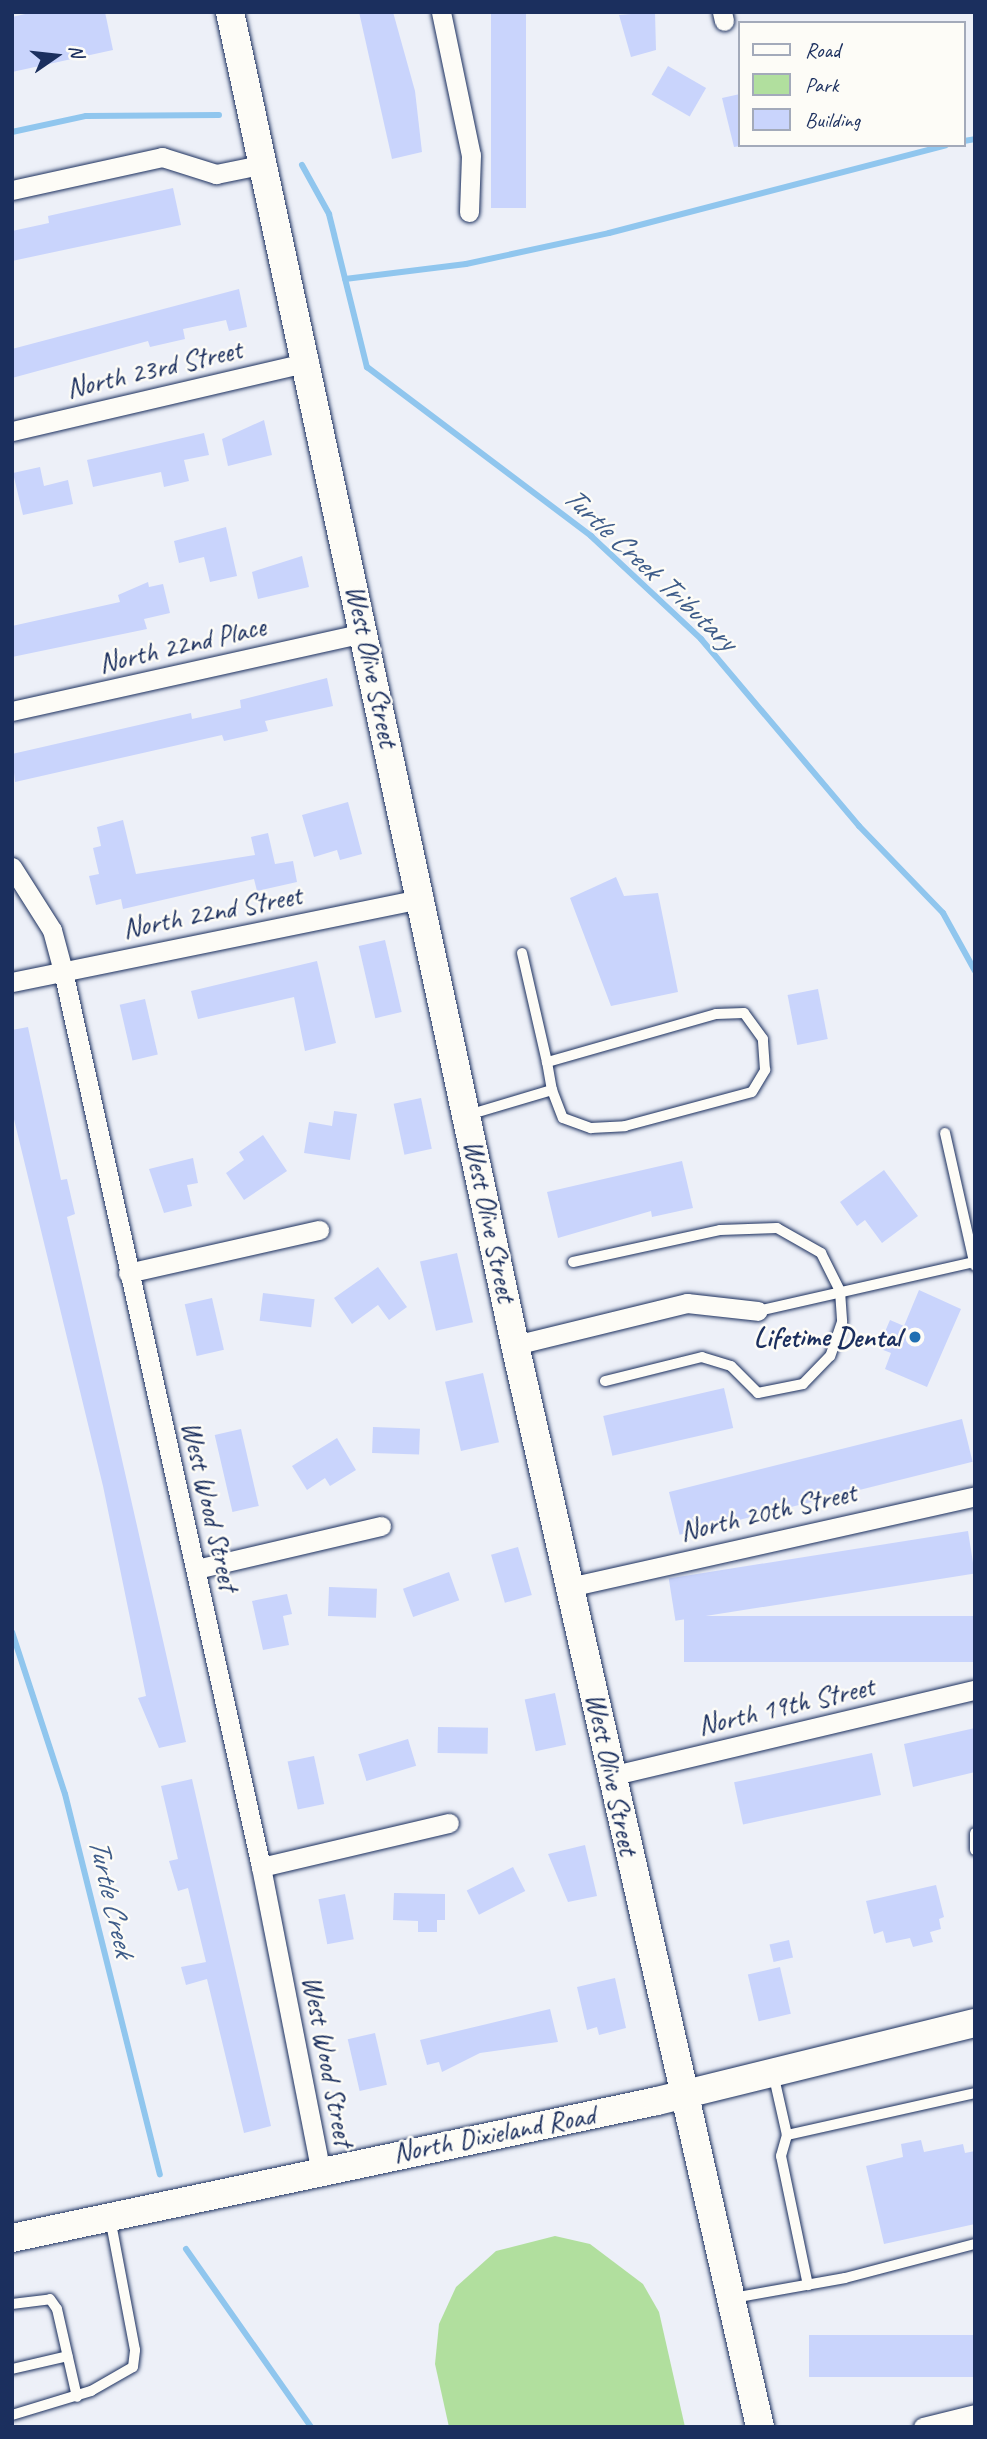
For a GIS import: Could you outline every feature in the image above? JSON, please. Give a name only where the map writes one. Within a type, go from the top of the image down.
[{"type":"main road","name":"West Olive Street","points":[[230,12],[309,362],[364,632],[424,898],[515,1345],[574,1586],[610,1776],[760,2427]]},
{"type":"main road","name":"North Dixieland Road","points":[[12,2238],[320,2168],[684,2095],[974,2025]]},
{"type":"street","points":[[441,12],[471,155],[469,212]]},
{"type":"street","points":[[12,190],[162,157],[216,174],[265,164]]},
{"type":"street","name":"North 23rd Street","points":[[12,430],[309,362]]},
{"type":"street","name":"North 22nd Place","points":[[12,711],[364,632]]},
{"type":"street","name":"West Wood Street","points":[[12,867],[51,930],[63,971],[261,1867],[320,2168]]},
{"type":"street","name":"North 22nd Street","points":[[12,982],[424,898]]},
{"type":"street","points":[[128,1273],[318,1230]]},
{"type":"street","points":[[515,1345],[687,1303],[758,1311]]},
{"type":"street","name":"North 20th Street","points":[[574,1586],[975,1496]]},
{"type":"street","points":[[195,1569],[381,1526]]},
{"type":"street","name":"North 19th Street","points":[[610,1776],[975,1690]]},
{"type":"street","points":[[261,1867],[449,1824]]},
{"type":"street","points":[[923,2427],[975,2414]]},
{"type":"lane","points":[[522,953],[552,1090],[564,1118],[590,1128],[625,1126],[752,1092],[765,1070],[763,1039],[744,1013],[716,1014],[547,1062]]},
{"type":"lane","points":[[468,1115],[552,1090]]},
{"type":"lane","points":[[758,1311],[974,1264],[944,1133]]},
{"type":"lane","points":[[573,1262],[720,1230],[777,1228],[821,1253],[841,1291],[842,1322],[830,1356],[803,1384],[785,1391],[758,1393],[731,1366],[702,1357],[605,1381]]},
{"type":"lane","points":[[975,1833],[975,1850]]},
{"type":"lane","points":[[773,2073],[787,2135],[781,2156],[808,2285]]},
{"type":"lane","points":[[787,2135],[975,2093]]},
{"type":"lane","points":[[12,2415],[77,2397],[133,2367],[135,2350],[110,2215]]},
{"type":"lane","points":[[730,2298],[808,2285],[975,2244]]},
{"type":"lane","points":[[12,2304],[50,2299],[68,2356],[77,2397]]},
{"type":"lane","points":[[12,2368],[68,2356]]},
{"type":"green space","points":[[555,2236],[590,2244],[643,2284],[659,2312],[685,2427],[449,2427],[435,2364],[439,2324],[456,2287],[496,2251]]},
{"type":"building","points":[[34,12],[105,12],[113,50],[12,72],[12,17]]},
{"type":"building","points":[[359,12],[393,12],[415,91],[422,152],[392,159]]},
{"type":"building","points":[[491,12],[526,12],[526,208],[491,208]]},
{"type":"building","points":[[655,12],[656,50],[631,57],[619,15]]},
{"type":"building","points":[[668,66],[706,88],[690,117],[652,95]]},
{"type":"building","points":[[738,94],[738,146],[734,147],[722,98]]},
{"type":"building","points":[[173,188],[181,225],[12,261],[12,231],[49,223],[48,216]]},
{"type":"building","points":[[239,289],[247,327],[229,331],[226,320],[183,329],[185,339],[150,347],[148,341],[12,378],[12,349]]},
{"type":"building","points":[[264,420],[272,455],[228,466],[222,439]]},
{"type":"building","points":[[204,433],[209,455],[184,460],[189,481],[164,487],[161,472],[93,487],[87,460]]},
{"type":"building","points":[[40,467],[44,486],[68,480],[73,504],[23,515],[13,473]]},
{"type":"building","points":[[226,527],[237,576],[210,582],[204,557],[179,563],[174,541]]},
{"type":"building","points":[[302,556],[309,587],[258,599],[252,572]]},
{"type":"building","points":[[148,582],[149,587],[163,584],[170,613],[144,619],[147,629],[12,657],[12,626],[120,602],[118,595]]},
{"type":"building","points":[[327,678],[333,706],[265,721],[268,731],[224,741],[222,735],[15,782],[12,754],[191,713],[192,719],[241,708],[240,700]]},
{"type":"building","points":[[348,802],[362,854],[340,860],[337,850],[314,857],[302,815]]},
{"type":"building","points":[[123,820],[136,874],[255,855],[251,837],[268,833],[275,864],[293,861],[297,882],[257,891],[254,879],[123,909],[121,899],[96,905],[89,876],[99,874],[93,848],[101,846],[97,827]]},
{"type":"building","points":[[616,877],[624,896],[658,893],[678,992],[611,1006],[570,898]]},
{"type":"building","points":[[385,940],[402,1012],[375,1018],[359,946]]},
{"type":"building","points":[[317,961],[336,1043],[305,1051],[294,997],[198,1019],[191,991]]},
{"type":"building","points":[[818,989],[828,1039],[797,1045],[788,995]]},
{"type":"building","points":[[145,999],[158,1055],[132,1060],[120,1005]]},
{"type":"building","points":[[28,1027],[61,1180],[67,1179],[75,1214],[67,1217],[186,1742],[159,1748],[138,1698],[146,1696],[103,1486],[12,1111],[12,1030]]},
{"type":"building","points":[[421,1098],[432,1149],[404,1155],[394,1104]]},
{"type":"building","points":[[334,1111],[357,1114],[350,1160],[304,1153],[309,1122],[332,1126]]},
{"type":"building","points":[[263,1135],[287,1171],[244,1200],[226,1173],[244,1160],[239,1152]]},
{"type":"building","points":[[193,1158],[198,1183],[187,1185],[192,1206],[164,1213],[149,1169]]},
{"type":"building","points":[[682,1161],[693,1208],[652,1217],[651,1211],[558,1238],[547,1192]]},
{"type":"building","points":[[884,1170],[918,1216],[882,1243],[865,1220],[857,1226],[840,1202]]},
{"type":"building","points":[[457,1253],[473,1322],[436,1331],[420,1262]]},
{"type":"building","points":[[378,1267],[407,1307],[389,1320],[378,1305],[352,1324],[334,1298]]},
{"type":"building","name":"Lifetime Dental","points":[[919,1290],[961,1309],[927,1387],[885,1369],[891,1353],[878,1348],[890,1320],[904,1326]]},
{"type":"building","points":[[263,1293],[315,1299],[311,1327],[260,1321]]},
{"type":"building","points":[[212,1298],[224,1350],[197,1356],[185,1304]]},
{"type":"building","points":[[483,1373],[499,1442],[461,1451],[445,1382]]},
{"type":"building","points":[[724,1388],[733,1428],[612,1456],[603,1416]]},
{"type":"building","points":[[962,1419],[973,1462],[680,1535],[669,1492]]},
{"type":"building","points":[[373,1427],[420,1429],[419,1455],[372,1453]]},
{"type":"building","points":[[241,1429],[259,1506],[232,1512],[215,1435]]},
{"type":"building","points":[[337,1438],[356,1470],[330,1486],[325,1478],[307,1490],[292,1466]]},
{"type":"building","points":[[968,1531],[975,1573],[675,1621],[669,1578]]},
{"type":"building","points":[[518,1547],[532,1595],[505,1603],[491,1555]]},
{"type":"building","points":[[449,1572],[459,1600],[413,1617],[403,1589]]},
{"type":"building","points":[[329,1587],[377,1589],[376,1618],[328,1616]]},
{"type":"building","points":[[287,1594],[292,1614],[283,1616],[289,1645],[263,1650],[252,1601]]},
{"type":"building","points":[[684,1616],[975,1616],[975,1662],[684,1662]]},
{"type":"building","points":[[555,1693],[566,1745],[536,1751],[525,1699]]},
{"type":"building","points":[[438,1727],[488,1728],[488,1754],[438,1753]]},
{"type":"building","points":[[975,1728],[975,1772],[913,1787],[904,1744]]},
{"type":"building","points":[[408,1739],[416,1766],[366,1781],[358,1754]]},
{"type":"building","points":[[872,1753],[881,1795],[743,1824],[734,1782]]},
{"type":"building","points":[[314,1756],[324,1804],[298,1810],[288,1762]]},
{"type":"building","points":[[192,1779],[271,2126],[244,2133],[207,1979],[186,1985],[181,1967],[206,1962],[188,1888],[178,1891],[169,1861],[178,1859],[161,1786]]},
{"type":"building","points":[[585,1845],[597,1896],[568,1902],[548,1854]]},
{"type":"building","points":[[513,1867],[525,1891],[479,1915],[467,1891]]},
{"type":"building","points":[[936,1885],[944,1917],[939,1919],[941,1929],[930,1932],[933,1942],[913,1947],[910,1938],[886,1943],[883,1931],[874,1934],[866,1901]]},
{"type":"building","points":[[394,1893],[445,1894],[445,1920],[437,1920],[437,1932],[418,1932],[418,1921],[393,1920]]},
{"type":"building","points":[[345,1894],[354,1939],[327,1944],[318,1899]]},
{"type":"building","points":[[789,1940],[793,1958],[774,1962],[770,1944]]},
{"type":"building","points":[[780,1967],[791,2014],[759,2021],[748,1974]]},
{"type":"building","points":[[615,1978],[626,2028],[599,2035],[597,2027],[587,2030],[577,1987]]},
{"type":"building","points":[[550,2009],[558,2042],[480,2053],[442,2072],[439,2062],[427,2065],[420,2040]]},
{"type":"building","points":[[375,2033],[387,2085],[360,2091],[348,2039]]},
{"type":"building","points":[[921,2140],[924,2152],[963,2144],[965,2153],[975,2151],[975,2224],[884,2244],[866,2166],[903,2157],[901,2144]]},
{"type":"building","points":[[809,2335],[975,2335],[975,2377],[809,2377]]},
{"type":"waterway","name":"Turtle Creek Tributary","points":[[12,132],[86,116],[219,115]]},
{"type":"waterway","points":[[966,141],[975,139]]},
{"type":"waterway","points":[[345,279],[466,264],[609,233],[938,147]]},
{"type":"waterway","name":"Turtle Creek Tributary","points":[[302,165],[329,214],[367,367],[591,536],[701,639],[859,826],[943,913],[975,971]]},
{"type":"waterway","name":"Turtle Creek","points":[[12,1632],[65,1794],[160,2174]]},
{"type":"waterway","name":"Turtle Creek","points":[[186,2249],[311,2427]]},
{"type":"place","name":"Lifetime Dental","points":[[915,1337]]}]
